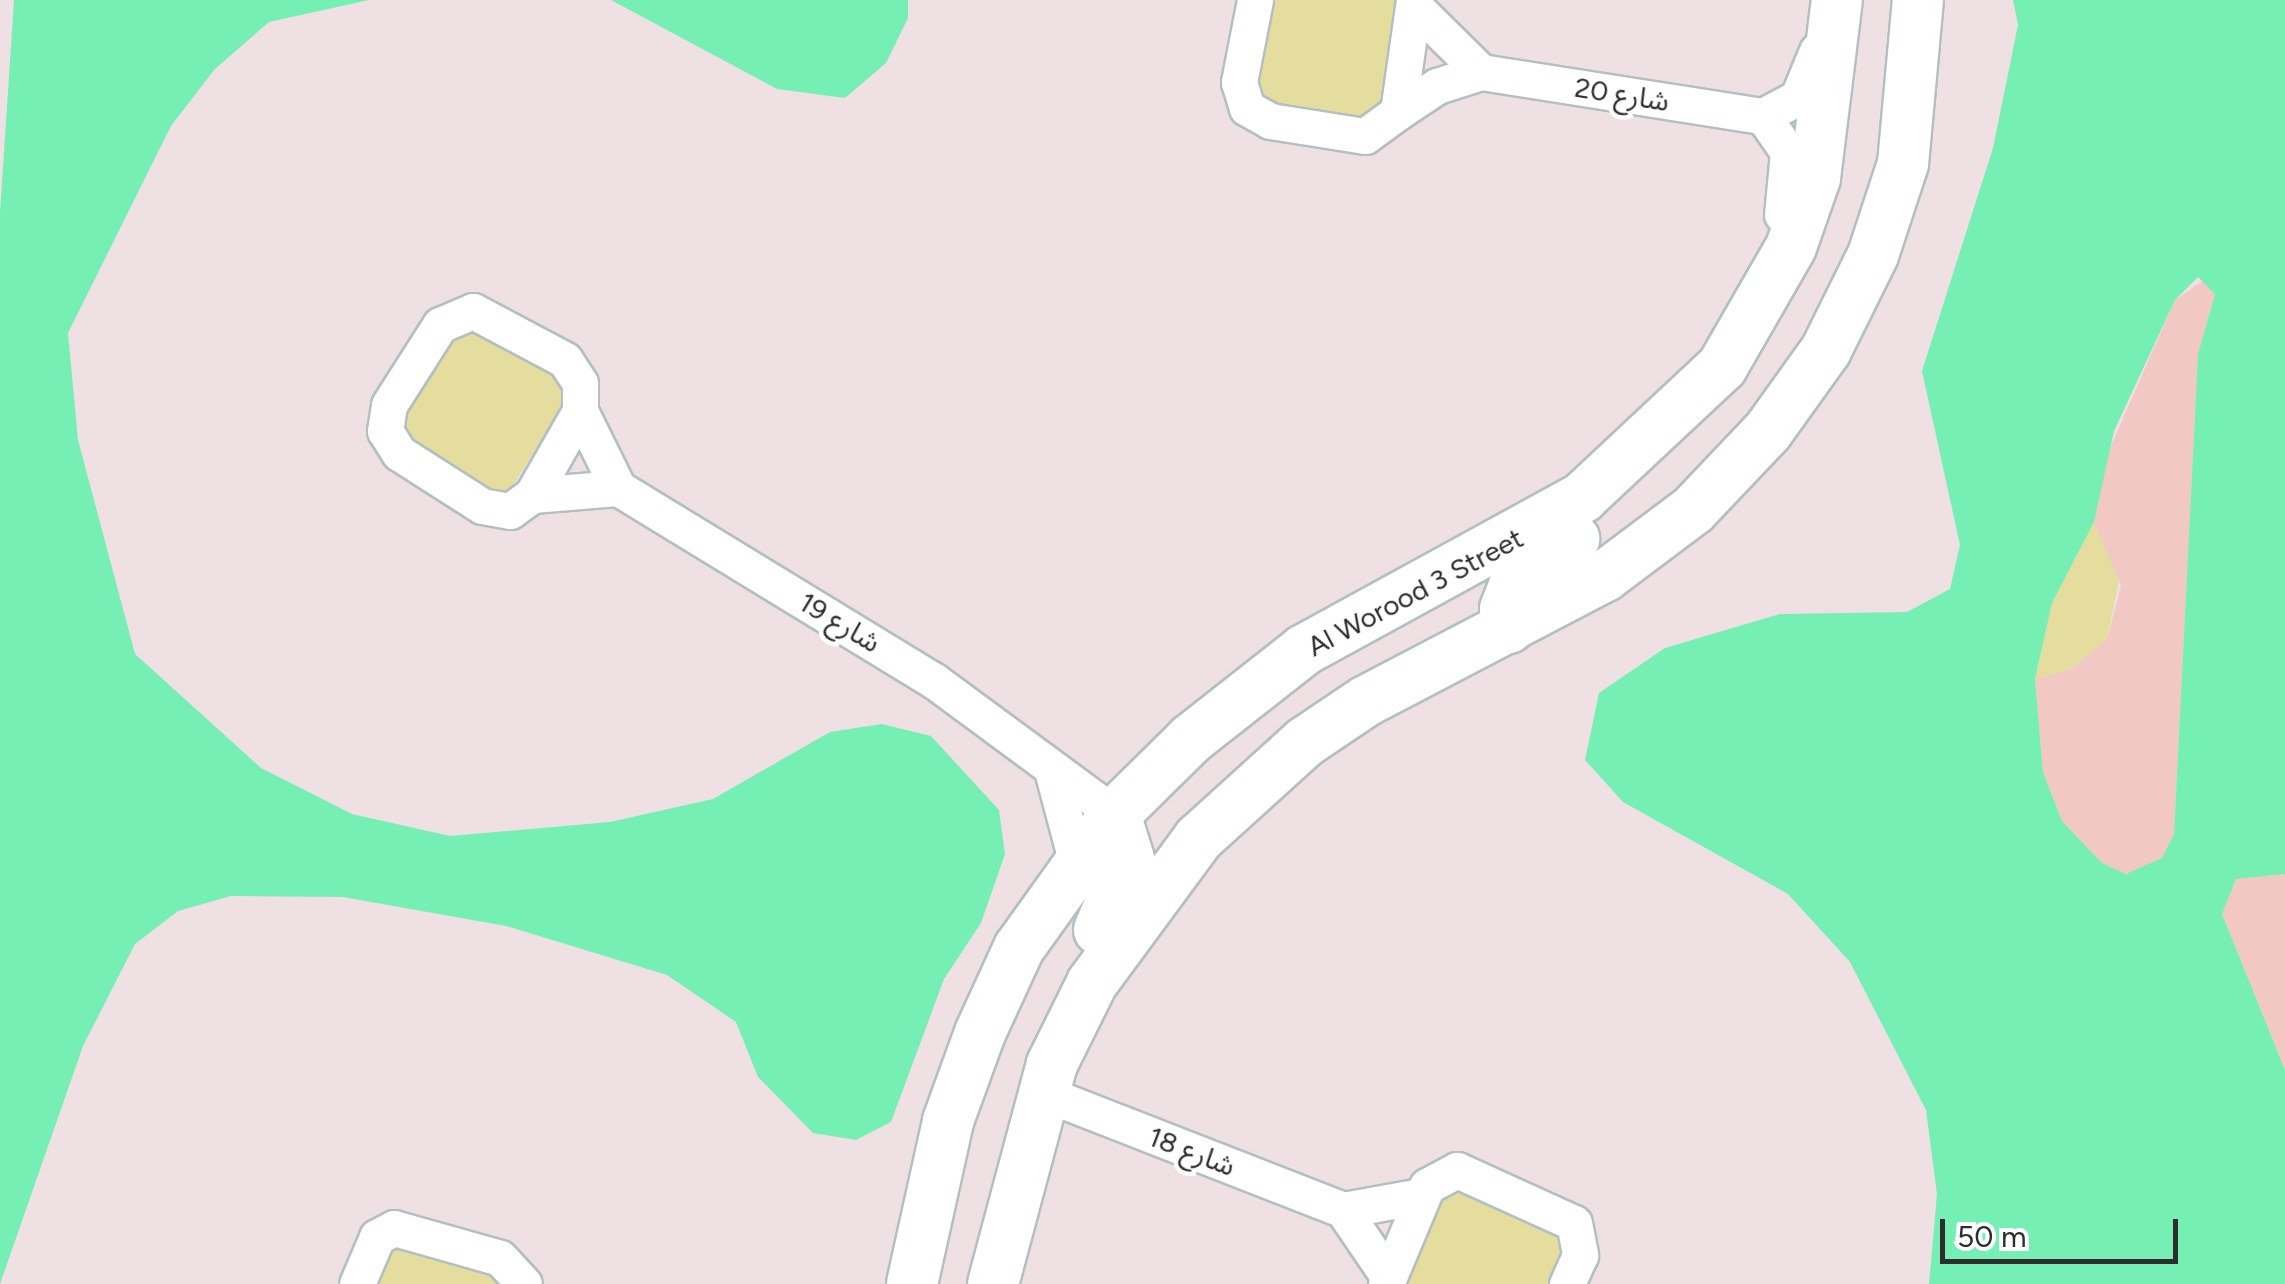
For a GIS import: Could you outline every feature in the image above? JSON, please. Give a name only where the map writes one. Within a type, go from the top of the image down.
[{"type":"street","points":[[1255,0],[1238,82],[1258,116],[1365,136],[1398,112],[1481,72],[1415,4]]},
{"type":"street","points":[[1722,366],[1790,195],[1788,152],[1763,116],[1810,80],[1819,0]]},
{"type":"street","name":"Al Worood 3 Street","points":[[912,1284],[938,1157],[980,1033],[1020,948],[1115,814],[1190,739],[1304,650],[1532,530],[1632,460],[1722,366],[1782,264],[1815,178],[1831,107],[1837,0]]},
{"type":"street","points":[[1046,1078],[1141,908],[1250,789],[1366,701],[1605,576],[1692,510],[1768,430],[1826,350],[1873,255],[1902,164],[1918,0]]},
{"type":"street","points":[[1398,112],[1415,4]]},
{"type":"street","name":"شارع 20","points":[[1481,72],[1763,116]]},
{"type":"street","points":[[532,495],[618,488],[580,412],[580,383],[565,360],[473,311],[440,325],[389,405],[390,443],[482,506],[510,511],[532,495],[580,412]]},
{"type":"street","points":[[1509,628],[1504,608],[1518,575],[1610,514],[1633,480],[1632,460]]},
{"type":"street","name":"شارع 19","points":[[618,488],[934,680],[1115,814]]},
{"type":"street","points":[[1052,770],[1077,864]]},
{"type":"street","points":[[993,1284],[1066,984],[1125,883],[1126,834],[1115,814]]},
{"type":"street","name":"شارع 18","points":[[1046,1078],[1342,1210]]},
{"type":"street","points":[[1387,1280],[1421,1196],[1446,1172],[1468,1171],[1566,1215],[1581,1244],[1567,1284]]},
{"type":"street","points":[[1387,1280],[1342,1210],[1421,1196]]},
{"type":"street","points":[[357,1284],[377,1238],[394,1228],[500,1258],[524,1284]]},
{"type":"shaded area","points":[[14,0],[369,0],[269,22],[214,70],[171,126],[68,333],[78,440],[135,654],[261,768],[352,814],[450,836],[610,822],[713,799],[830,732],[882,724],[931,736],[999,810],[1005,854],[981,923],[944,979],[891,1122],[856,1140],[813,1133],[758,1077],[736,1022],[667,975],[506,926],[343,897],[231,896],[178,911],[135,944],[83,1046],[0,1284],[0,213]]},
{"type":"shaded area","points":[[611,0],[908,0],[908,18],[886,63],[845,98],[777,89]]},
{"type":"shaded area","points":[[1266,0],[1398,0],[1387,106],[1369,121],[1263,101],[1254,90]]},
{"type":"shaded area","points":[[2013,0],[2285,0],[2285,874],[2236,879],[2222,914],[2285,1070],[2285,1284],[1929,1284],[1937,1194],[1926,1110],[1850,962],[1788,894],[1623,802],[1585,760],[1599,693],[1665,648],[1780,614],[1907,612],[1950,589],[1960,545],[1922,371],[1993,148],[2018,25]],"holes":[[[2198,277],[2215,294],[2198,354],[2174,834],[2162,858],[2126,874],[2102,863],[2062,821],[2043,772],[2035,679],[2052,603],[2094,522],[2114,431],[2175,300]]]},
{"type":"shaded area","points":[[472,323],[559,373],[569,395],[509,492],[485,489],[414,445],[401,423],[451,333]]},
{"type":"shaded area","points":[[2094,522],[2121,571],[2107,639],[2071,669],[2035,679],[2052,603]]},
{"type":"shaded area","points":[[1460,1185],[1553,1224],[1566,1244],[1553,1284],[1404,1284],[1441,1199]]},
{"type":"shaded area","points":[[400,1242],[497,1271],[507,1284],[373,1284],[382,1256]]},
{"type":"sand","points":[[2207,278],[2215,294],[2198,354],[2174,834],[2163,858],[2126,874],[2102,863],[2062,821],[2043,772],[2035,679],[2071,669],[2107,639],[2121,586],[2094,522],[2107,455],[2175,300]]},
{"type":"sand","points":[[2285,874],[2285,1070],[2222,914],[2236,879]]}]
